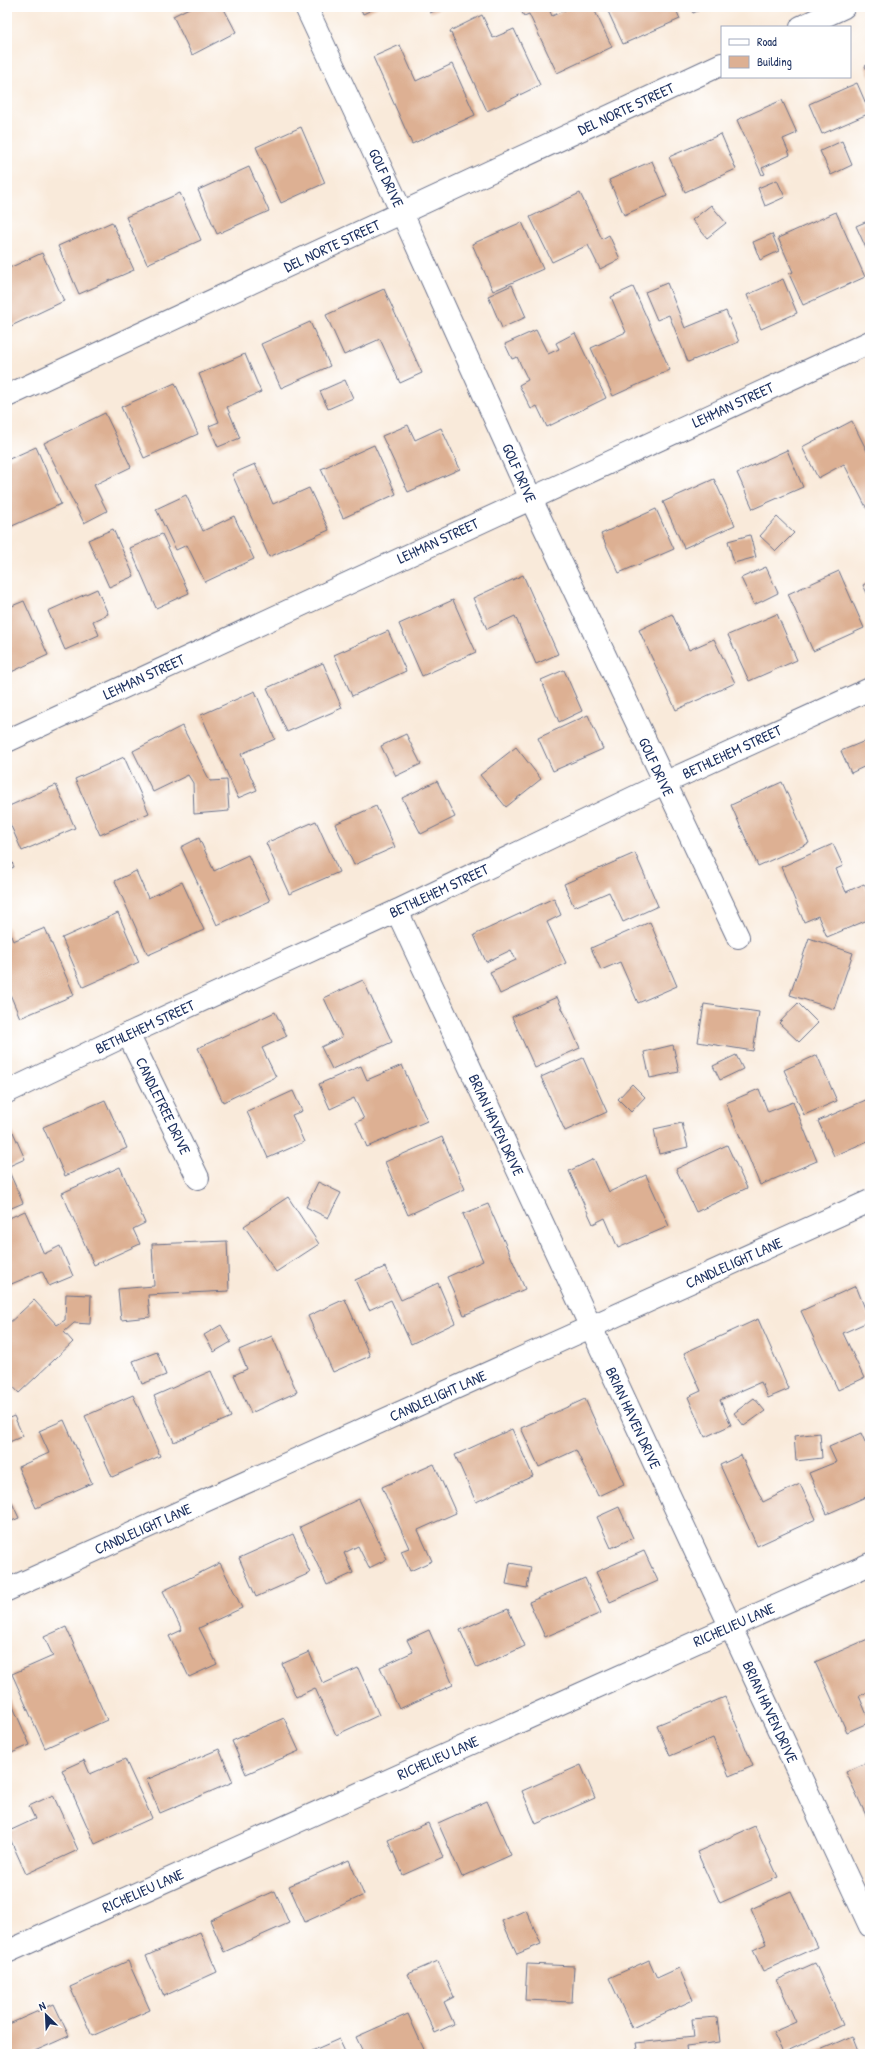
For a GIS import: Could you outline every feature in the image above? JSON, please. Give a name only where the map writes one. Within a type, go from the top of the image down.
[{"type":"street","name":"GOLF DRIVE","points":[[306,7],[402,213],[531,499],[738,937]]},
{"type":"street","points":[[803,26],[844,7]]},
{"type":"street","name":"DEL NORTE STREET","points":[[7,396],[721,64]]},
{"type":"street","name":"LEHMAN STREET","points":[[7,741],[870,342]]},
{"type":"street","name":"BETHLEHEM STREET","points":[[7,1092],[128,1034],[397,911],[664,783],[870,689]]},
{"type":"street","name":"BRIAN HAVEN DRIVE","points":[[397,911],[870,1926]]},
{"type":"street","name":"CANDLETREE DRIVE","points":[[128,1034],[198,1178]]},
{"type":"street","name":"CANDLELIGHT LANE","points":[[7,1590],[870,1201]]},
{"type":"street","name":"RICHELIEU LANE","points":[[7,1952],[870,1564]]},
{"type":"building","points":[[191,7],[223,7],[236,32],[192,55],[173,16]]},
{"type":"building","points":[[360,7],[378,7],[363,14]]},
{"type":"building","points":[[428,7],[443,7],[430,13]]},
{"type":"building","points":[[519,7],[548,7],[552,16],[572,7],[593,7],[612,47],[557,73],[529,14],[524,16]]},
{"type":"building","points":[[606,7],[675,7],[680,19],[623,44]]},
{"type":"building","points":[[690,7],[707,7],[693,13]]},
{"type":"building","points":[[482,15],[493,38],[514,29],[540,85],[487,111],[450,31]]},
{"type":"building","points":[[400,45],[416,81],[452,64],[475,115],[412,144],[373,57]]},
{"type":"building","points":[[870,64],[870,77],[865,66]]},
{"type":"building","points":[[857,83],[870,113],[822,134],[809,104]]},
{"type":"building","points":[[782,100],[797,133],[783,139],[790,155],[762,168],[765,174],[762,175],[737,120]]},
{"type":"building","points":[[301,127],[325,183],[281,203],[256,147]]},
{"type":"building","points":[[721,134],[736,169],[685,192],[669,157]]},
{"type":"building","points":[[842,141],[852,165],[831,175],[820,151]]},
{"type":"building","points":[[652,161],[667,196],[624,215],[609,180]]},
{"type":"building","points":[[249,167],[269,211],[217,234],[198,190]]},
{"type":"building","points":[[777,180],[785,197],[765,206],[758,188]]},
{"type":"building","points":[[180,193],[201,240],[147,264],[126,217]]},
{"type":"building","points":[[580,193],[602,239],[609,235],[620,259],[600,269],[588,245],[552,262],[530,217]]},
{"type":"building","points":[[711,205],[726,223],[707,238],[692,220]]},
{"type":"building","points":[[836,212],[865,277],[803,305],[789,274],[793,272],[778,238]]},
{"type":"building","points":[[870,220],[870,257],[856,226]]},
{"type":"building","points":[[112,222],[134,270],[79,294],[58,246]]},
{"type":"building","points":[[522,222],[543,269],[493,291],[472,244]]},
{"type":"building","points":[[772,234],[779,251],[760,260],[753,242]]},
{"type":"building","points":[[42,253],[64,301],[9,327],[7,322],[7,269]]},
{"type":"building","points":[[783,279],[797,313],[761,329],[747,295]]},
{"type":"building","points":[[667,283],[685,328],[726,311],[739,342],[688,362],[669,315],[657,320],[645,292]]},
{"type":"building","points":[[512,285],[526,317],[502,328],[488,296]]},
{"type":"building","points":[[633,287],[670,370],[613,396],[591,348],[626,332],[611,297]]},
{"type":"building","points":[[384,289],[422,373],[400,383],[380,339],[344,355],[326,315]]},
{"type":"building","points":[[310,322],[330,366],[281,388],[261,344]]},
{"type":"building","points":[[536,330],[548,354],[559,349],[556,343],[575,333],[606,398],[547,427],[537,406],[531,409],[519,385],[528,380],[517,357],[512,359],[505,344]]},
{"type":"building","points":[[245,354],[261,392],[227,407],[240,438],[218,447],[209,426],[219,422],[199,374]]},
{"type":"building","points":[[345,380],[353,398],[328,409],[320,391]]},
{"type":"building","points":[[175,383],[198,434],[144,458],[121,407]]},
{"type":"building","points":[[105,413],[131,467],[94,485],[107,511],[84,523],[44,443]]},
{"type":"building","points":[[852,421],[870,457],[870,507],[867,509],[844,464],[818,478],[802,447]]},
{"type":"building","points":[[408,425],[415,440],[441,428],[460,469],[408,492],[382,436]]},
{"type":"building","points":[[374,445],[396,494],[343,518],[321,469]]},
{"type":"building","points":[[36,447],[61,504],[10,527],[7,519],[7,460]]},
{"type":"building","points":[[787,450],[803,487],[753,509],[737,473]]},
{"type":"building","points":[[255,464],[273,504],[309,488],[329,530],[269,557],[232,474]]},
{"type":"building","points":[[714,479],[735,525],[684,548],[663,502]]},
{"type":"building","points":[[186,495],[203,531],[234,516],[254,559],[205,582],[187,545],[176,550],[156,509]]},
{"type":"building","points":[[656,509],[674,549],[619,573],[601,534]]},
{"type":"building","points":[[777,517],[794,533],[776,551],[760,536]]},
{"type":"building","points":[[113,529],[134,576],[109,587],[88,540]]},
{"type":"building","points":[[162,534],[189,593],[156,608],[130,548]]},
{"type":"building","points":[[750,535],[756,557],[734,563],[728,541]]},
{"type":"building","points":[[766,567],[778,593],[754,605],[741,578]]},
{"type":"building","points":[[839,571],[864,628],[813,651],[788,594]]},
{"type":"building","points":[[523,575],[558,654],[536,664],[515,616],[487,629],[473,598]]},
{"type":"building","points":[[870,581],[870,599],[863,585]]},
{"type":"building","points":[[97,589],[108,614],[93,621],[99,635],[65,650],[48,611]]},
{"type":"building","points":[[453,600],[476,652],[422,676],[399,624]]},
{"type":"building","points":[[24,601],[48,655],[7,674],[7,608]]},
{"type":"building","points":[[672,614],[689,650],[714,639],[735,683],[676,710],[639,630]]},
{"type":"building","points":[[777,614],[797,660],[749,681],[728,635]]},
{"type":"building","points":[[388,631],[406,671],[352,696],[334,655]]},
{"type":"building","points":[[323,663],[342,708],[287,732],[267,688]]},
{"type":"building","points":[[564,670],[582,711],[559,722],[541,680]]},
{"type":"building","points":[[255,691],[275,739],[241,754],[257,790],[238,798],[201,715]]},
{"type":"building","points":[[588,715],[603,749],[553,771],[538,738]]},
{"type":"building","points":[[182,726],[210,781],[227,780],[229,811],[194,814],[193,783],[188,775],[153,792],[133,751]]},
{"type":"building","points":[[406,734],[421,764],[396,776],[381,746]]},
{"type":"building","points":[[870,739],[870,764],[851,773],[841,751]]},
{"type":"building","points":[[516,747],[541,779],[506,807],[480,775]]},
{"type":"building","points":[[124,757],[149,813],[100,835],[75,779]]},
{"type":"building","points":[[437,781],[455,817],[421,834],[402,798]]},
{"type":"building","points":[[782,782],[809,843],[758,866],[731,805]]},
{"type":"building","points":[[56,785],[75,828],[22,851],[7,817],[7,807]]},
{"type":"building","points":[[376,806],[395,847],[354,865],[335,824]]},
{"type":"building","points":[[316,821],[339,872],[289,894],[266,843]]},
{"type":"building","points":[[199,838],[214,871],[248,855],[270,901],[217,925],[181,847]]},
{"type":"building","points":[[833,844],[843,866],[836,869],[846,892],[864,884],[870,897],[870,919],[827,937],[818,916],[804,922],[781,867]]},
{"type":"building","points":[[7,851],[14,867],[7,870]]},
{"type":"building","points":[[635,853],[658,906],[623,922],[609,892],[574,907],[564,884]]},
{"type":"building","points":[[136,871],[148,898],[182,882],[204,930],[148,955],[115,881]]},
{"type":"building","points":[[554,898],[561,915],[547,922],[566,963],[500,994],[490,972],[516,960],[511,950],[486,962],[474,935]]},
{"type":"building","points":[[118,913],[139,962],[83,987],[62,938]]},
{"type":"building","points":[[650,922],[677,986],[638,1003],[620,962],[601,970],[591,948]]},
{"type":"building","points":[[7,926],[13,941],[45,928],[74,995],[20,1018],[7,987]]},
{"type":"building","points":[[809,938],[853,953],[834,1009],[790,995]]},
{"type":"building","points":[[363,980],[392,1042],[332,1069],[321,1047],[342,1037],[324,998]]},
{"type":"building","points":[[557,997],[580,1048],[535,1068],[512,1017]]},
{"type":"building","points":[[798,1003],[818,1023],[799,1042],[779,1023]]},
{"type":"building","points":[[704,1004],[759,1012],[753,1051],[698,1042]]},
{"type":"building","points":[[275,1012],[287,1036],[262,1048],[276,1077],[223,1102],[198,1048]]},
{"type":"building","points":[[673,1045],[679,1072],[650,1078],[644,1052]]},
{"type":"building","points":[[736,1055],[743,1069],[720,1080],[713,1066]]},
{"type":"building","points":[[817,1055],[837,1101],[804,1115],[784,1070]]},
{"type":"building","points":[[583,1058],[607,1112],[565,1131],[541,1077]]},
{"type":"building","points":[[402,1065],[427,1121],[367,1147],[356,1122],[364,1119],[354,1098],[330,1109],[319,1084],[361,1066],[367,1080]]},
{"type":"building","points":[[632,1084],[645,1097],[631,1112],[618,1099]]},
{"type":"building","points":[[759,1089],[768,1112],[793,1102],[817,1161],[760,1185],[726,1103]]},
{"type":"building","points":[[293,1091],[302,1111],[292,1115],[304,1142],[268,1158],[247,1112]]},
{"type":"building","points":[[868,1099],[870,1103],[870,1140],[834,1156],[818,1121]]},
{"type":"building","points":[[105,1100],[127,1148],[65,1176],[43,1127]]},
{"type":"building","points":[[682,1123],[688,1147],[659,1154],[654,1129]]},
{"type":"building","points":[[13,1132],[25,1159],[7,1167],[7,1135]]},
{"type":"building","points":[[442,1137],[465,1189],[408,1215],[385,1162]]},
{"type":"building","points":[[727,1145],[747,1188],[696,1212],[676,1169]]},
{"type":"building","points":[[594,1159],[609,1192],[646,1175],[669,1226],[618,1248],[605,1218],[593,1224],[569,1171]]},
{"type":"building","points":[[7,1167],[23,1203],[7,1210]]},
{"type":"building","points":[[120,1167],[145,1223],[133,1229],[140,1244],[94,1265],[62,1193]]},
{"type":"building","points":[[318,1182],[341,1193],[328,1218],[306,1207]]},
{"type":"building","points":[[288,1197],[319,1244],[276,1272],[244,1226]]},
{"type":"building","points":[[488,1204],[525,1289],[464,1315],[447,1277],[483,1261],[463,1214]]},
{"type":"building","points":[[25,1211],[44,1254],[60,1246],[73,1276],[49,1286],[42,1271],[9,1285],[7,1281],[7,1219]]},
{"type":"building","points":[[227,1241],[229,1291],[148,1295],[150,1317],[121,1320],[118,1289],[154,1286],[152,1244]]},
{"type":"building","points":[[385,1267],[401,1300],[438,1283],[455,1323],[411,1344],[391,1300],[369,1310],[355,1280]]},
{"type":"building","points":[[856,1286],[870,1321],[843,1333],[864,1378],[838,1390],[801,1311]]},
{"type":"building","points":[[66,1294],[91,1295],[90,1324],[74,1323],[64,1332],[73,1342],[19,1393],[7,1380],[7,1325],[34,1300],[57,1325],[65,1320]]},
{"type":"building","points":[[345,1299],[370,1356],[333,1372],[308,1316]]},
{"type":"building","points":[[758,1319],[789,1389],[768,1398],[761,1382],[720,1400],[731,1425],[705,1437],[688,1397],[701,1391],[684,1353]]},
{"type":"building","points":[[221,1325],[231,1342],[214,1352],[204,1335]]},
{"type":"building","points":[[272,1336],[297,1392],[251,1413],[234,1375],[247,1369],[239,1350]]},
{"type":"building","points":[[157,1352],[166,1375],[142,1384],[133,1361]]},
{"type":"building","points":[[211,1371],[231,1417],[174,1442],[154,1396]]},
{"type":"building","points":[[133,1395],[160,1456],[112,1477],[85,1416]]},
{"type":"building","points":[[754,1398],[765,1411],[744,1426],[734,1413]]},
{"type":"building","points":[[585,1399],[624,1484],[598,1496],[576,1450],[539,1467],[521,1428]]},
{"type":"building","points":[[14,1416],[23,1436],[7,1443],[7,1419]]},
{"type":"building","points":[[64,1420],[92,1483],[36,1508],[18,1467],[49,1453],[39,1431]]},
{"type":"building","points":[[512,1429],[533,1476],[476,1502],[455,1455]]},
{"type":"building","points":[[820,1433],[822,1458],[796,1461],[794,1436]]},
{"type":"building","points":[[861,1433],[870,1453],[870,1495],[827,1514],[809,1473],[836,1462],[829,1447]]},
{"type":"building","points":[[741,1455],[763,1502],[800,1484],[816,1519],[757,1546],[720,1465]]},
{"type":"building","points":[[434,1464],[456,1513],[418,1530],[432,1561],[410,1571],[401,1551],[409,1548],[382,1487]]},
{"type":"building","points":[[7,1492],[19,1518],[7,1523]]},
{"type":"building","points":[[359,1499],[387,1559],[369,1568],[358,1546],[344,1553],[353,1573],[327,1585],[300,1527]]},
{"type":"building","points":[[619,1507],[633,1538],[611,1548],[597,1517]]},
{"type":"building","points":[[293,1534],[310,1573],[256,1597],[239,1558]]},
{"type":"building","points":[[644,1551],[658,1581],[610,1602],[596,1572]]},
{"type":"building","points":[[220,1563],[242,1608],[199,1628],[217,1664],[189,1677],[169,1636],[182,1630],[163,1591]]},
{"type":"building","points":[[510,1563],[531,1567],[527,1588],[506,1584]]},
{"type":"building","points":[[585,1578],[601,1613],[545,1637],[529,1602]]},
{"type":"building","points":[[508,1609],[525,1646],[477,1668],[460,1630]]},
{"type":"building","points":[[66,1627],[107,1720],[45,1748],[12,1674],[53,1656],[44,1637]]},
{"type":"building","points":[[429,1630],[453,1685],[399,1709],[380,1667],[413,1652],[407,1640]]},
{"type":"building","points":[[868,1639],[870,1644],[870,1691],[859,1696],[870,1722],[847,1732],[815,1662]]},
{"type":"building","points":[[309,1652],[323,1684],[358,1668],[379,1715],[336,1735],[315,1688],[296,1697],[282,1664]]},
{"type":"building","points":[[7,1693],[30,1745],[7,1755]]},
{"type":"building","points":[[725,1697],[753,1766],[729,1776],[713,1738],[670,1756],[657,1725]]},
{"type":"building","points":[[284,1718],[299,1751],[246,1774],[232,1741]]},
{"type":"building","points":[[219,1749],[233,1782],[160,1813],[146,1780]]},
{"type":"building","points":[[125,1759],[152,1818],[95,1844],[62,1770],[84,1760],[90,1774]]},
{"type":"building","points":[[870,1761],[870,1824],[846,1772]]},
{"type":"building","points":[[581,1765],[595,1798],[536,1824],[522,1791]]},
{"type":"building","points":[[53,1795],[78,1850],[26,1874],[7,1832],[35,1819],[29,1806]]},
{"type":"building","points":[[487,1801],[511,1855],[462,1877],[438,1823]]},
{"type":"building","points":[[428,1823],[443,1857],[403,1875],[388,1840]]},
{"type":"building","points":[[755,1826],[778,1877],[720,1903],[697,1852]]},
{"type":"building","points":[[349,1860],[364,1895],[305,1922],[289,1886]]},
{"type":"building","points":[[275,1891],[289,1923],[224,1952],[210,1920]]},
{"type":"building","points":[[791,1891],[817,1947],[763,1971],[753,1950],[766,1944],[751,1909]]},
{"type":"building","points":[[526,1910],[541,1944],[517,1954],[502,1921]]},
{"type":"building","points":[[200,1932],[217,1972],[164,1996],[146,1956]]},
{"type":"building","points":[[649,1960],[657,1978],[679,1968],[693,2000],[632,2028],[609,1978]]},
{"type":"building","points":[[128,1961],[150,2010],[92,2036],[70,1987]]},
{"type":"building","points":[[438,1961],[454,1997],[444,2002],[454,2024],[435,2033],[408,1974]]},
{"type":"building","points":[[815,1963],[843,2025],[783,2053],[773,2032],[796,2022],[777,1980]]},
{"type":"building","points":[[527,1964],[574,1966],[572,2002],[525,2000]]},
{"type":"building","points":[[54,2004],[69,2036],[28,2054],[8,2054],[7,2025]]},
{"type":"building","points":[[408,2014],[426,2054],[364,2054],[356,2037]]},
{"type":"building","points":[[717,2017],[720,2042],[686,2046],[687,2054],[638,2054],[636,2043],[694,2037],[692,2019]]},
{"type":"building","points":[[852,2036],[859,2054],[811,2054]]},
{"type":"building","points":[[339,2039],[346,2054],[305,2054]]}]
